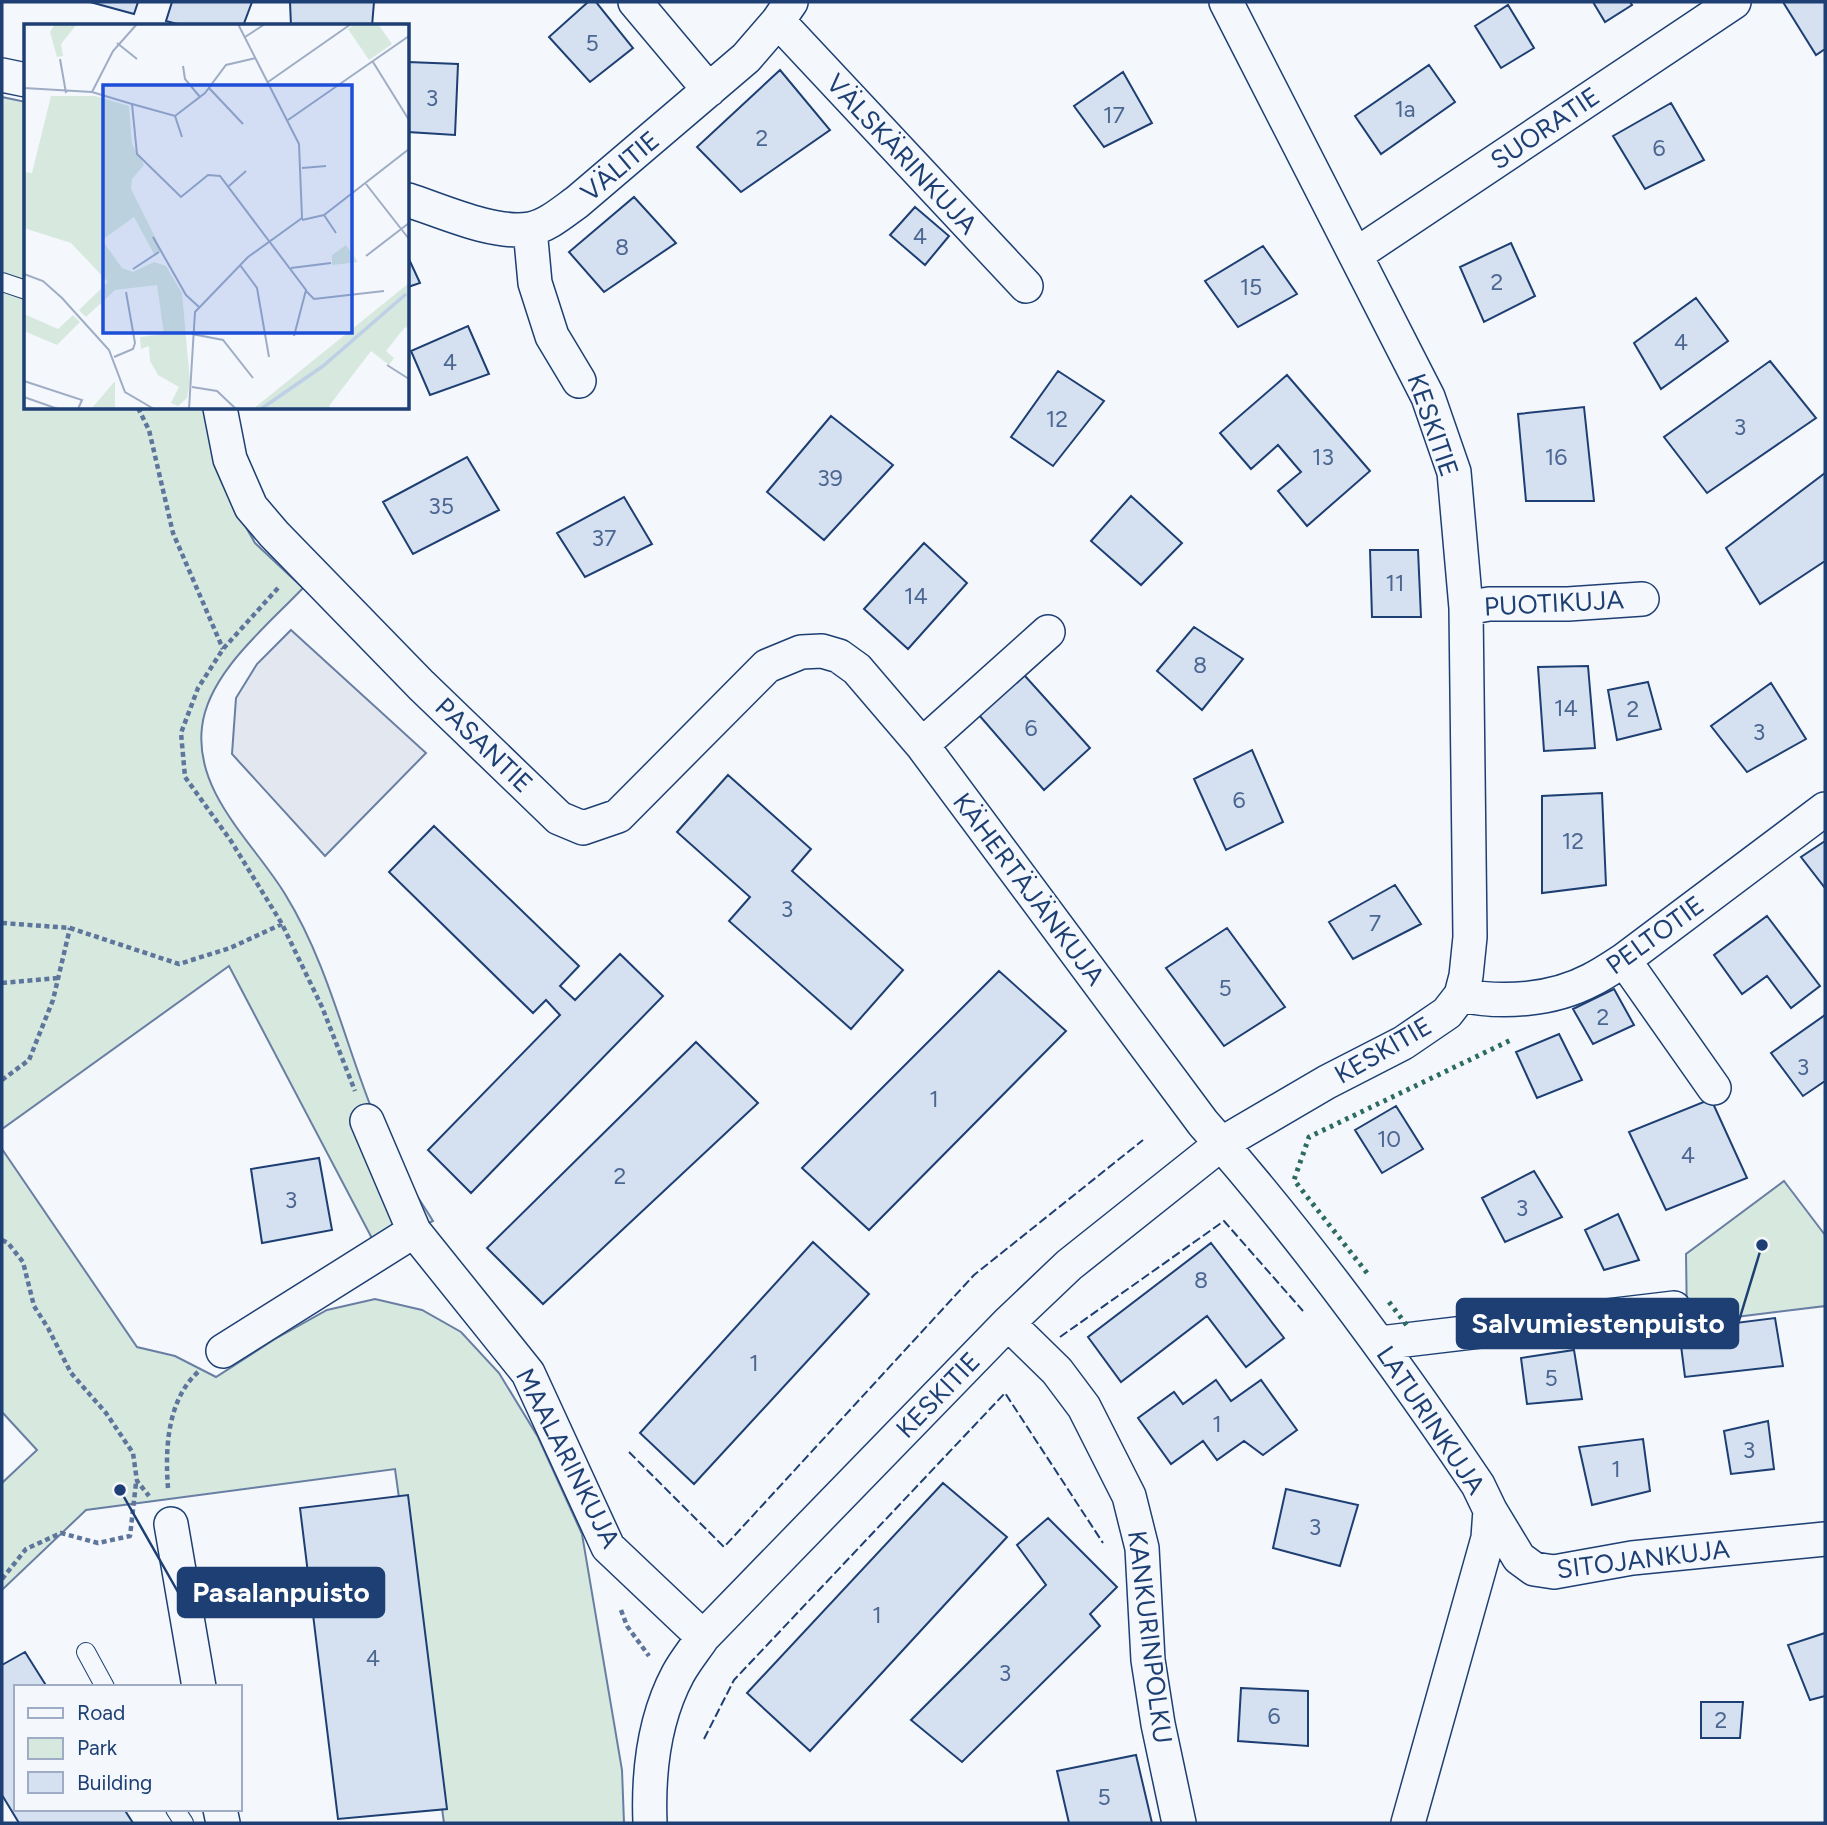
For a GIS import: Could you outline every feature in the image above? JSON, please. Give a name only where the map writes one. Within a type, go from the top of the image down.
[{"type":"street","points":[[635,2],[709,90]]},
{"type":"street","name":"KESKITIE","points":[[650,1823],[649,1792],[653,1748],[678,1674],[703,1637],[1008,1323],[1069,1265],[1221,1143],[1412,1037],[1447,1013],[1461,995],[1470,937],[1466,608],[1454,472],[1428,397],[1226,2]]},
{"type":"street","name":"SUORATIE","points":[[1357,254],[1734,2]]},
{"type":"street","name":"VÄLITIE","points":[[530,229],[553,219],[577,202],[709,90],[746,58],[784,11]]},
{"type":"street","name":"VÄLSKÄRINKUJA","points":[[784,11],[1026,286]]},
{"type":"street","points":[[2,75],[24,80]]},
{"type":"street","points":[[410,201],[477,222],[504,228],[530,229],[535,283],[552,336],[579,381]]},
{"type":"street","name":"PASANTIE","points":[[220,410],[230,459],[251,507],[421,685],[559,818],[583,828],[618,816],[767,666],[785,657],[822,650]]},
{"type":"street","name":"PUOTIKUJA","points":[[1466,608],[1489,604],[1568,604],[1642,599]]},
{"type":"street","points":[[922,745],[1048,632]]},
{"type":"street","name":"KÄHERTÄJÄNKUJA","points":[[822,650],[839,656],[858,669],[922,745],[1203,1123],[1221,1143]]},
{"type":"street","name":"PELTOTIE","points":[[1461,995],[1483,1000],[1507,999],[1554,993],[1590,981],[1624,960],[1825,809]]},
{"type":"street","points":[[1624,960],[1714,1088]]},
{"type":"street","name":"MAALARINKUJA","points":[[367,1121],[414,1231],[528,1373],[608,1547],[703,1637]]},
{"type":"street","name":"LATURINKUJA","points":[[1221,1143],[1238,1161],[1380,1343],[1478,1485],[1490,1510],[1488,1538],[1408,1823]]},
{"type":"street","points":[[223,1351],[414,1231]]},
{"type":"street","points":[[1380,1343],[1674,1308]]},
{"type":"street","name":"KANKURINPOLKU","points":[[1008,1323],[1057,1371],[1084,1407],[1129,1496],[1142,1548],[1147,1660],[1179,1823]]},
{"type":"street","name":"SITOJANKUJA","points":[[1490,1510],[1520,1558],[1534,1569],[1554,1572],[1632,1558],[1825,1539]]},
{"type":"street","points":[[171,1524],[199,1685]]},
{"type":"lane","points":[[2,282],[24,289]]},
{"type":"lane","points":[[86,1652],[104,1685]]},
{"type":"path","points":[[139,410],[149,430],[173,533],[223,649]]},
{"type":"path","points":[[301,562],[223,649],[198,688],[181,733],[185,777],[231,841],[282,924],[322,1007],[367,1121]]},
{"type":"path","points":[[2,923],[70,928],[179,964],[230,948],[282,924]]},
{"type":"path","points":[[2,1080],[29,1060],[53,1000],[70,928]]},
{"type":"path","points":[[2,983],[58,978]]},
{"type":"path","points":[[2,1240],[8,1243],[23,1262],[34,1306],[71,1373],[106,1413],[133,1453],[136,1481],[130,1536],[98,1543],[61,1533],[26,1549],[2,1579]]},
{"type":"path","points":[[171,1524],[167,1440],[177,1401],[194,1375],[223,1351]]},
{"type":"path","points":[[136,1481],[171,1524]]},
{"type":"green space","points":[[2,97],[24,102],[24,410],[210,410],[229,497],[255,543],[303,588],[241,652],[215,688],[202,727],[202,751],[207,774],[229,816],[285,894],[301,923],[327,984],[384,1139],[433,1221],[376,1246],[229,966],[2,1129]]},
{"type":"green space","points":[[2,1149],[137,1347],[175,1356],[216,1377],[327,1310],[375,1299],[422,1310],[461,1332],[499,1373],[538,1437],[582,1534],[622,1770],[624,1823],[444,1823],[395,1469],[86,1510],[2,1590],[2,1483],[37,1450],[2,1412]]},
{"type":"green space","points":[[1784,1181],[1825,1235],[1825,1306],[1687,1323],[1686,1254]]},
{"type":"shaded area","points":[[291,630],[426,753],[325,856],[232,754],[236,698],[257,664]]},
{"type":"building","points":[[90,2],[138,2],[134,14]]},
{"type":"building","points":[[172,2],[252,2],[244,24],[177,24],[166,21]]},
{"type":"building","points":[[290,2],[374,2],[372,24],[291,24]]},
{"type":"building","points":[[588,2],[596,2],[633,48],[590,82],[549,37]]},
{"type":"building","points":[[1593,2],[1630,2],[1632,5],[1605,22]]},
{"type":"building","points":[[1783,2],[1825,2],[1825,49],[1816,55]]},
{"type":"building","points":[[1508,5],[1534,48],[1501,68],[1475,26]]},
{"type":"building","points":[[410,62],[458,64],[455,135],[410,132]]},
{"type":"building","points":[[1429,65],[1455,102],[1381,154],[1355,116]]},
{"type":"building","points":[[780,70],[830,130],[741,192],[697,147]]},
{"type":"building","points":[[1123,72],[1152,123],[1104,147],[1074,106]]},
{"type":"building","points":[[1671,103],[1704,160],[1645,189],[1613,136]]},
{"type":"building","points":[[634,197],[676,243],[604,292],[569,252]]},
{"type":"building","points":[[915,207],[949,236],[925,265],[890,235]]},
{"type":"building","points":[[1511,243],[1535,296],[1484,322],[1460,267]]},
{"type":"building","points":[[1263,246],[1297,294],[1238,327],[1205,281]]},
{"type":"building","points":[[410,261],[420,283],[410,286]]},
{"type":"building","points":[[1696,298],[1728,341],[1661,389],[1634,343]]},
{"type":"building","points":[[468,326],[489,374],[430,395],[411,351]]},
{"type":"building","points":[[1770,361],[1816,418],[1707,493],[1664,437]]},
{"type":"building","points":[[1058,371],[1104,401],[1053,466],[1011,437]]},
{"type":"building","points":[[1287,375],[1370,471],[1307,526],[1278,491],[1301,472],[1278,445],[1251,469],[1220,433]]},
{"type":"building","points":[[1584,407],[1594,501],[1526,501],[1518,414]]},
{"type":"building","points":[[831,416],[893,465],[824,540],[767,492]]},
{"type":"building","points":[[467,457],[499,510],[413,554],[383,502]]},
{"type":"building","points":[[1825,473],[1825,561],[1760,604],[1726,548]]},
{"type":"building","points":[[1131,496],[1182,543],[1141,585],[1091,541]]},
{"type":"building","points":[[624,497],[652,544],[585,577],[557,533]]},
{"type":"building","points":[[924,543],[967,583],[908,649],[864,609]]},
{"type":"building","points":[[1370,550],[1418,550],[1421,617],[1372,617]]},
{"type":"building","points":[[1194,627],[1243,659],[1202,710],[1157,671]]},
{"type":"building","points":[[1016,666],[1090,748],[1044,790],[972,707]]},
{"type":"building","points":[[1588,666],[1595,748],[1544,751],[1538,667]]},
{"type":"building","points":[[1648,682],[1661,729],[1617,740],[1608,690]]},
{"type":"building","points":[[1771,683],[1806,739],[1747,772],[1711,726]]},
{"type":"building","points":[[1252,750],[1283,822],[1226,850],[1194,779]]},
{"type":"building","points":[[728,775],[811,849],[792,871],[903,970],[851,1029],[729,921],[750,897],[677,832]]},
{"type":"building","points":[[1602,793],[1606,885],[1542,893],[1542,796]]},
{"type":"building","points":[[434,826],[579,966],[560,986],[575,1000],[620,954],[663,996],[471,1193],[428,1150],[560,1015],[546,1000],[533,1013],[389,872]]},
{"type":"building","points":[[1825,841],[1825,888],[1801,857]]},
{"type":"building","points":[[1395,885],[1421,924],[1353,959],[1329,922]]},
{"type":"building","points":[[1767,916],[1820,986],[1791,1008],[1767,976],[1742,994],[1714,955]]},
{"type":"building","points":[[1227,928],[1285,1007],[1224,1046],[1166,968]]},
{"type":"building","points":[[999,971],[1066,1031],[869,1230],[802,1168]]},
{"type":"building","points":[[1614,989],[1634,1025],[1593,1044],[1573,1009]]},
{"type":"building","points":[[1825,1015],[1825,1081],[1803,1096],[1771,1053]]},
{"type":"building","points":[[1559,1034],[1582,1080],[1537,1098],[1516,1052]]},
{"type":"building","points":[[696,1042],[758,1103],[543,1304],[487,1248]]},
{"type":"building","points":[[1711,1099],[1747,1178],[1666,1210],[1629,1132]]},
{"type":"building","points":[[1396,1106],[1423,1149],[1382,1173],[1355,1130]]},
{"type":"building","points":[[319,1158],[332,1230],[262,1243],[251,1169]]},
{"type":"building","points":[[1534,1171],[1562,1217],[1505,1242],[1482,1198]]},
{"type":"building","points":[[1618,1214],[1639,1260],[1604,1270],[1585,1230]]},
{"type":"building","points":[[813,1242],[869,1294],[694,1484],[640,1433]]},
{"type":"building","points":[[1211,1243],[1284,1338],[1246,1367],[1207,1316],[1121,1382],[1088,1337]]},
{"type":"building","points":[[1775,1318],[1783,1366],[1685,1377],[1679,1330]]},
{"type":"building","points":[[1574,1350],[1582,1399],[1527,1404],[1521,1358]]},
{"type":"building","points":[[1216,1380],[1231,1401],[1261,1380],[1297,1430],[1263,1455],[1244,1441],[1217,1460],[1203,1441],[1171,1464],[1138,1418],[1174,1392],[1183,1404]]},
{"type":"building","points":[[1768,1421],[1774,1469],[1731,1474],[1724,1431]]},
{"type":"building","points":[[1643,1439],[1650,1491],[1592,1505],[1579,1447]]},
{"type":"building","points":[[943,1483],[1007,1537],[810,1751],[747,1693]]},
{"type":"building","points":[[1286,1489],[1358,1505],[1340,1566],[1273,1548]]},
{"type":"building","points":[[408,1495],[447,1809],[338,1819],[300,1508]]},
{"type":"building","points":[[1048,1518],[1117,1587],[1090,1614],[1100,1626],[962,1762],[911,1720],[1046,1585],[1017,1545]]},
{"type":"building","points":[[1825,1633],[1825,1696],[1810,1700],[1788,1645]]},
{"type":"building","points":[[25,1652],[46,1685],[14,1685],[14,1811],[125,1811],[133,1823],[19,1823],[2,1795],[2,1665]]},
{"type":"building","points":[[1241,1688],[1308,1691],[1308,1746],[1238,1741]]},
{"type":"building","points":[[1701,1702],[1743,1702],[1740,1738],[1701,1738]]},
{"type":"building","points":[[1136,1755],[1152,1823],[1069,1823],[1057,1771]]},
{"type":"hedge","points":[[1367,1273],[1294,1180],[1309,1137],[1513,1039]]},
{"type":"hedge","points":[[1389,1302],[1408,1327]]},
{"type":"fence","points":[[629,1452],[724,1547],[974,1275],[1143,1140]]},
{"type":"fence","points":[[1060,1337],[1224,1221],[1303,1311]]},
{"type":"fence","points":[[704,1739],[734,1680],[1005,1393],[1103,1543]]},
{"type":"place","name":"Salvumiestenpuisto","points":[[1762,1245]]},
{"type":"place","name":"Pasalanpuisto","points":[[120,1490]]}]
